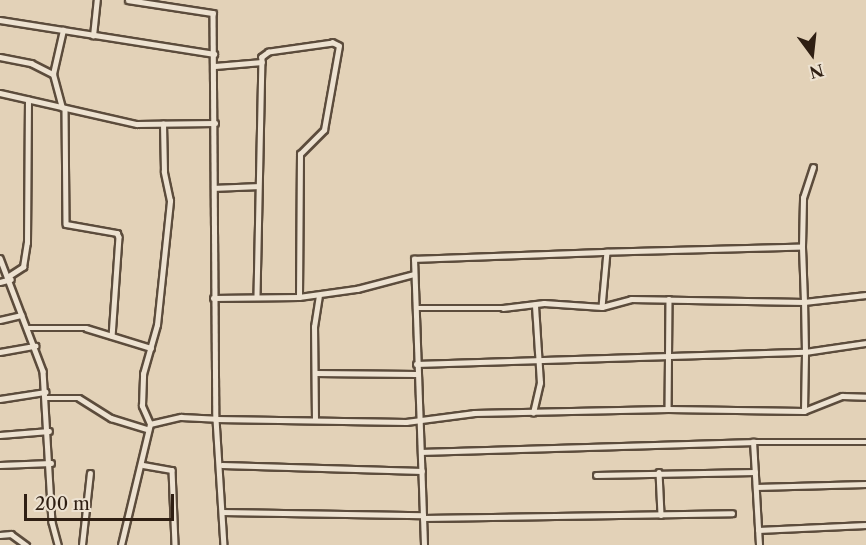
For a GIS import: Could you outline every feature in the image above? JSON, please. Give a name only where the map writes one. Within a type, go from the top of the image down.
[{"type":"street","points":[[93,36],[97,0]]},
{"type":"street","points":[[128,0],[213,13],[215,66],[213,298],[216,418],[222,465],[224,545]]},
{"type":"street","points":[[0,20],[214,54]]},
{"type":"street","points":[[63,30],[53,74],[63,108],[66,224],[117,232],[119,237],[112,336]]},
{"type":"street","points":[[257,297],[263,54],[333,44],[339,46],[324,130],[300,154],[299,297]]},
{"type":"street","points":[[0,57],[31,63],[53,74]]},
{"type":"street","points":[[215,66],[262,62]]},
{"type":"street","points":[[0,93],[129,123],[215,123]]},
{"type":"street","points":[[0,282],[23,267],[27,243],[28,99]]},
{"type":"street","points":[[121,545],[143,465],[149,427],[142,406],[142,385],[151,348],[170,208],[164,172],[164,124]]},
{"type":"street","points":[[804,411],[806,352],[802,248],[803,198],[813,168]]},
{"type":"street","points":[[214,188],[258,186]]},
{"type":"street","points":[[424,545],[421,421],[416,374],[414,259],[802,248]]},
{"type":"street","points":[[602,307],[607,252]]},
{"type":"street","points":[[0,258],[10,277],[21,315],[35,346],[45,395],[51,463],[52,522],[58,545]]},
{"type":"street","points":[[213,298],[319,297],[414,274]]},
{"type":"street","points":[[416,308],[586,303],[602,307],[632,299],[804,302],[866,295]]},
{"type":"street","points":[[315,420],[314,327],[319,297]]},
{"type":"street","points":[[668,409],[669,299]]},
{"type":"street","points":[[533,413],[540,395],[540,358],[535,305]]},
{"type":"street","points":[[0,321],[21,315]]},
{"type":"street","points":[[27,328],[72,327],[151,348]]},
{"type":"street","points":[[416,364],[540,358],[806,352],[866,343]]},
{"type":"street","points":[[0,352],[35,346]]},
{"type":"street","points":[[315,373],[416,374]]},
{"type":"street","points":[[0,399],[45,395],[79,398],[111,418],[149,427],[171,418],[421,421],[474,413],[668,409],[804,411],[843,396],[866,397]]},
{"type":"street","points":[[0,435],[49,431]]},
{"type":"street","points":[[422,452],[753,442],[866,442]]},
{"type":"street","points":[[753,442],[759,545]]},
{"type":"street","points":[[0,465],[51,463]]},
{"type":"street","points":[[143,465],[172,470],[175,545]]},
{"type":"street","points":[[222,465],[422,471]]},
{"type":"street","points":[[596,475],[755,471]]},
{"type":"street","points":[[659,472],[661,515]]},
{"type":"street","points":[[82,545],[90,473]]},
{"type":"street","points":[[756,487],[866,484]]},
{"type":"street","points":[[222,512],[423,516],[732,513]]},
{"type":"street","points":[[758,530],[866,525]]},
{"type":"street","points":[[0,535],[11,534],[26,545]]}]
